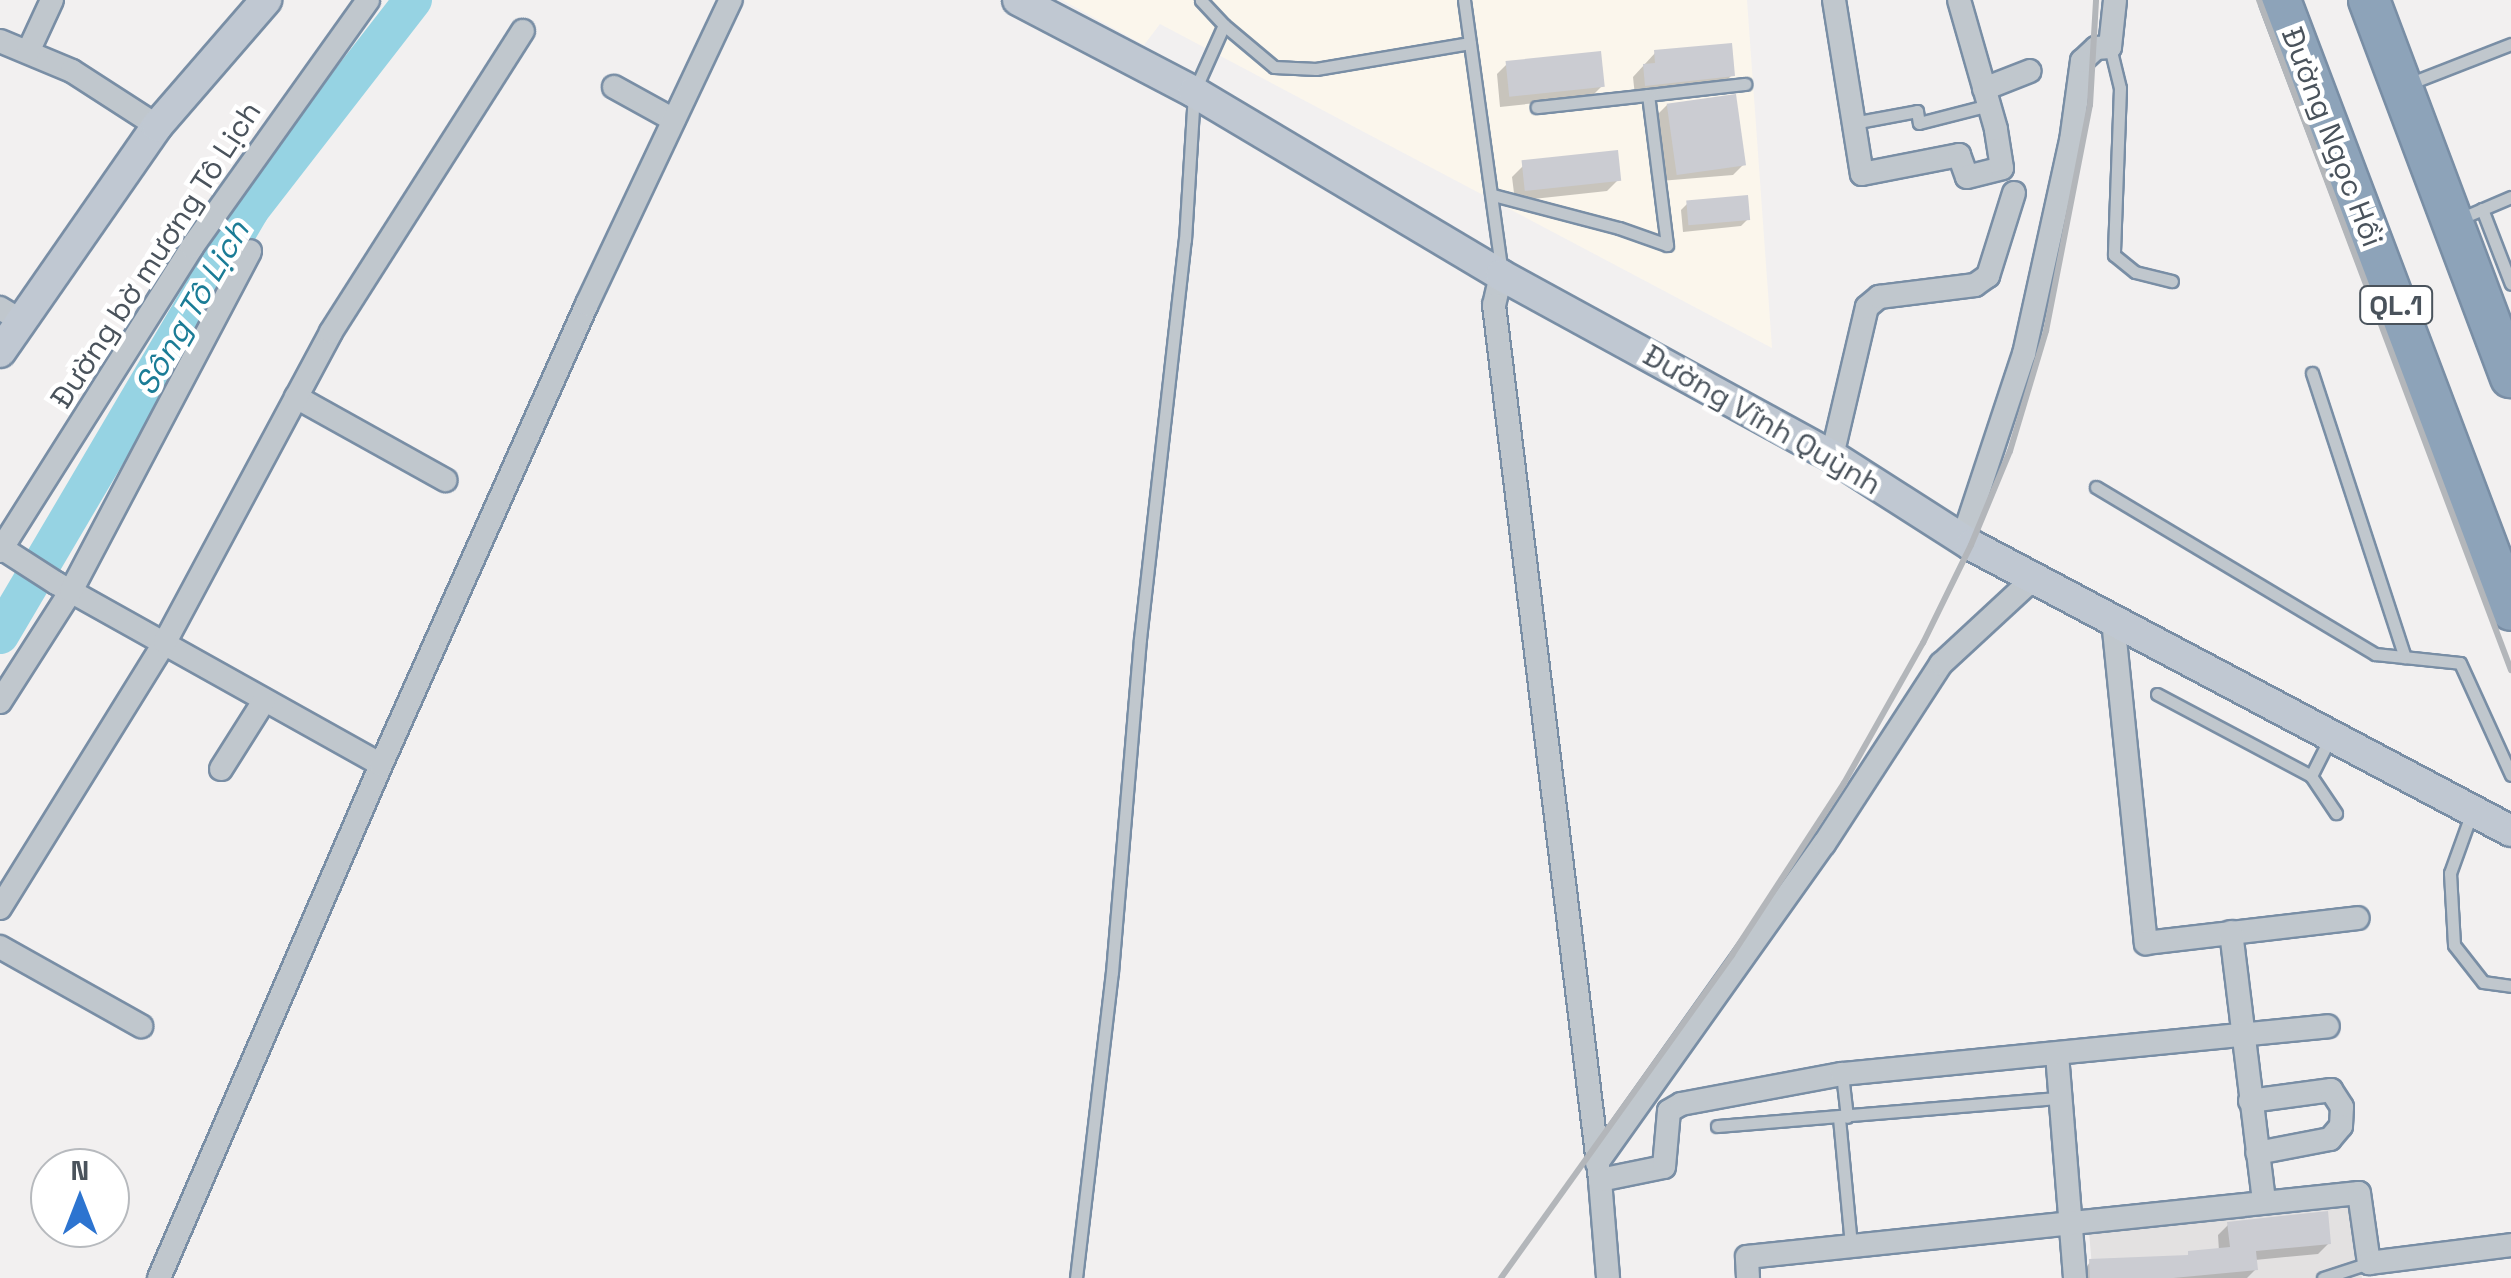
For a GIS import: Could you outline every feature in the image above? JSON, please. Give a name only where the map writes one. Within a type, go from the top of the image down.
[{"type":"highway","name":"Đường Ngọc Hồi","points":[[2280,0],[2511,610]]},
{"type":"highway","name":"QL.1","points":[[2371,1],[2402,86],[2468,215],[2504,336],[2511,376]]},
{"type":"street","points":[[28,52],[52,0]]},
{"type":"street","points":[[0,352],[11,315],[157,126],[266,0]]},
{"type":"street","name":"Đường bờ mương Tô Lịch","points":[[3,550],[192,247],[368,0]]},
{"type":"street","points":[[159,1278],[381,765],[731,0]]},
{"type":"street","name":"Đường Vĩnh Quỳnh","points":[[1018,0],[1194,92],[1501,274],[1832,456],[1963,538],[2330,738],[2511,831]]},
{"type":"street","points":[[1834,0],[1862,174],[1960,155],[1968,178],[2002,168],[1959,0]]},
{"type":"street","points":[[1963,538],[1982,492],[2024,354],[2071,141],[2082,61],[2096,48],[2110,47],[2114,0]]},
{"type":"street","points":[[0,908],[165,642],[331,332],[523,31]]},
{"type":"street","points":[[0,42],[72,71],[157,126]]},
{"type":"street","points":[[1986,97],[2030,71]]},
{"type":"street","points":[[614,87],[674,120]]},
{"type":"street","points":[[1832,456],[1867,308],[1879,297],[1975,286],[1988,276],[2014,193]]},
{"type":"street","points":[[0,702],[250,252]]},
{"type":"street","points":[[1501,274],[1494,305],[1599,1171],[1608,1278]]},
{"type":"street","points":[[296,397],[445,480]]},
{"type":"street","points":[[3,550],[264,702],[381,765]]},
{"type":"street","points":[[1599,1171],[1824,844],[1941,664],[2035,577]]},
{"type":"street","points":[[2113,620],[2146,943],[2358,918]]},
{"type":"street","points":[[221,769],[264,702]]},
{"type":"street","points":[[2231,932],[2240,1035],[2264,1202]]},
{"type":"street","points":[[0,947],[142,1026]]},
{"type":"street","points":[[1599,1171],[1664,1167],[1669,1111],[1674,1106],[1842,1074],[2328,1026]]},
{"type":"street","points":[[2057,1054],[2075,1278]]},
{"type":"street","points":[[2250,1100],[2332,1090],[2342,1107],[2341,1126],[2330,1139],[2258,1154]]},
{"type":"street","points":[[1748,1278],[1747,1257],[2359,1193],[2370,1271],[2511,1245]]},
{"type":"lane","points":[[1200,0],[1274,67],[1316,70],[1470,43]]},
{"type":"lane","points":[[1464,0],[1501,274]]},
{"type":"lane","points":[[1076,1278],[1112,972],[1140,638],[1185,240],[1194,92],[1224,25]]},
{"type":"lane","points":[[2402,86],[2511,44]]},
{"type":"lane","points":[[2110,47],[2120,88],[2114,254],[2134,272],[2172,281]]},
{"type":"lane","points":[[1537,108],[1745,84]]},
{"type":"lane","points":[[1493,195],[1667,245],[1648,95]]},
{"type":"lane","points":[[1853,123],[1917,111],[1919,124],[1986,97]]},
{"type":"lane","points":[[2511,198],[2468,215],[2511,284]]},
{"type":"lane","points":[[2312,373],[2404,657]]},
{"type":"lane","points":[[2096,487],[2375,654],[2460,663],[2511,775]]},
{"type":"lane","points":[[2157,694],[2311,776],[2336,812]]},
{"type":"lane","points":[[2311,776],[2330,738]]},
{"type":"lane","points":[[2472,812],[2450,872],[2454,945],[2483,982],[2511,986]]},
{"type":"lane","points":[[1842,1074],[1851,1246]]},
{"type":"lane","points":[[1717,1126],[2061,1098]]},
{"type":"lane","points":[[2323,1278],[2370,1271]]},
{"type":"shaded area","points":[[1062,0],[1747,0],[1772,348],[1160,24],[1144,45]]},
{"type":"shaded area","points":[[2353,1201],[2362,1278],[2093,1278],[2089,1232]]},
{"type":"building","points":[[1732,43],[1735,76],[1645,86],[1643,64],[1655,63],[1654,50]]},
{"type":"building","points":[[1601,51],[1605,87],[1509,97],[1506,61]]},
{"type":"building","points":[[1736,94],[1746,165],[1677,175],[1667,104]]},
{"type":"building","points":[[1618,150],[1621,181],[1525,191],[1522,160]]},
{"type":"building","points":[[1748,195],[1750,220],[1688,225],[1686,200]]},
{"type":"building","points":[[2328,1211],[2331,1244],[2256,1251],[2258,1270],[2173,1278],[2090,1278],[2089,1259],[2188,1255],[2188,1251],[2230,1247],[2227,1222]]},
{"type":"waterway","name":"Sông Tô Lịch","points":[[0,635],[250,210],[413,0]]},
{"type":"railway","points":[[1501,1278],[1732,955],[1844,783],[1923,643],[1971,545],[2010,451],[2046,331],[2090,105],[2096,0]]},
{"type":"railway","points":[[2259,0],[2511,670]]}]
